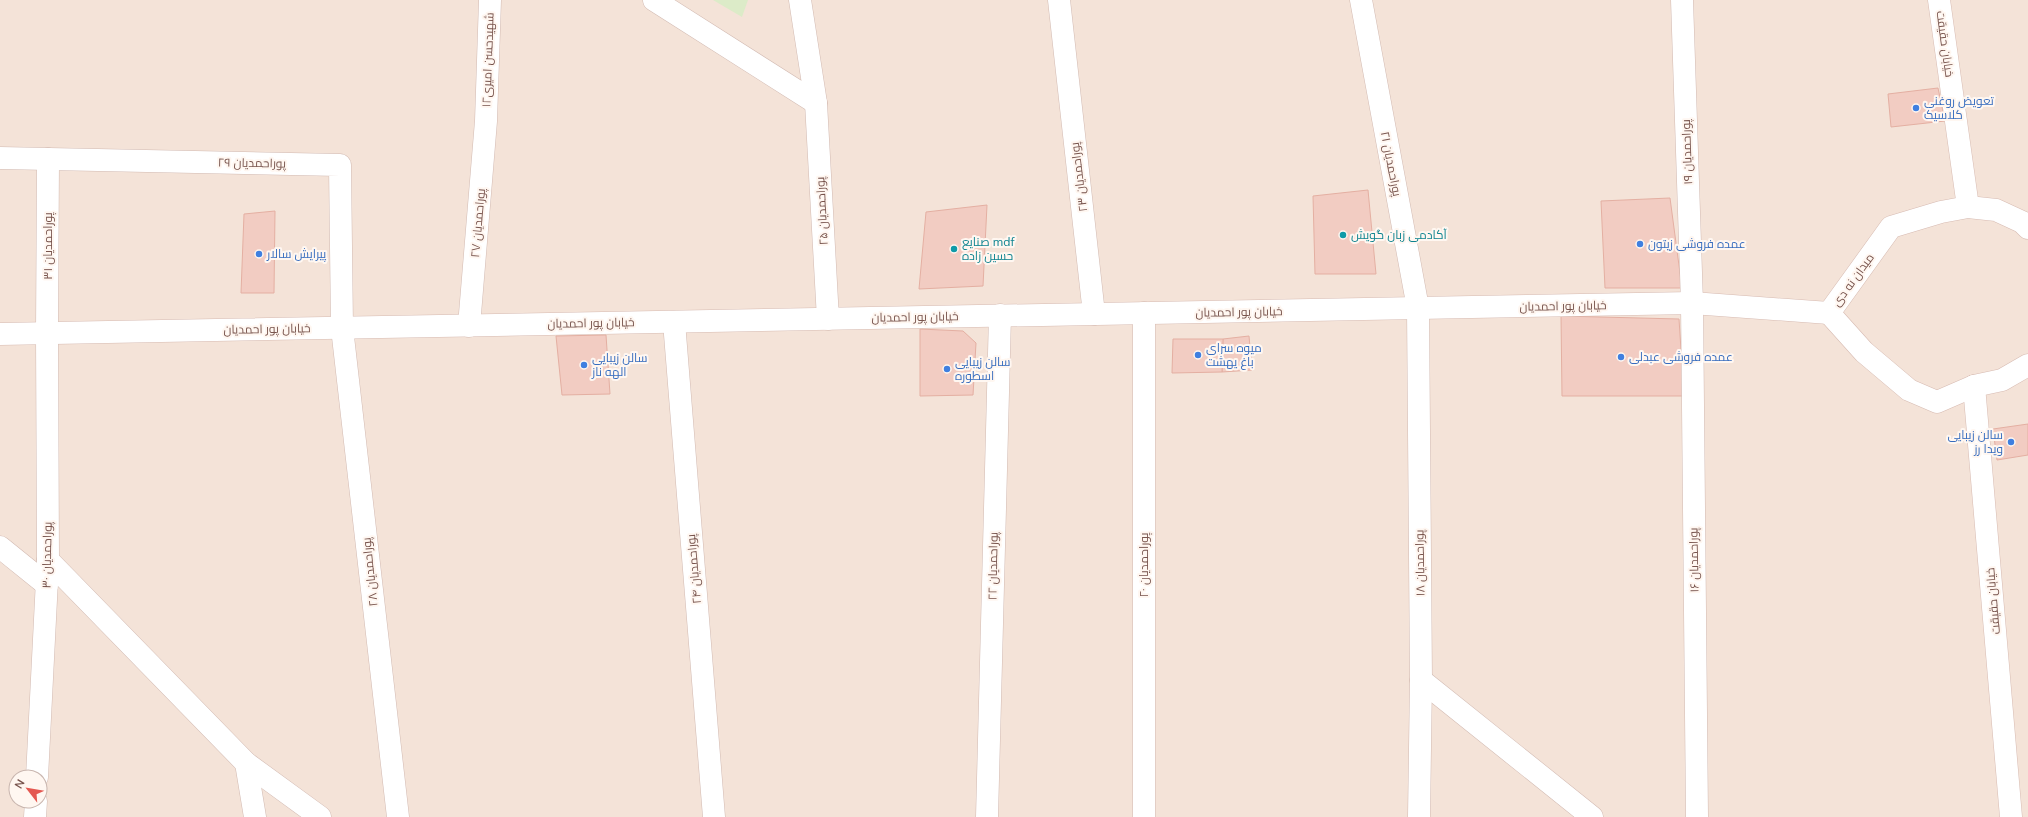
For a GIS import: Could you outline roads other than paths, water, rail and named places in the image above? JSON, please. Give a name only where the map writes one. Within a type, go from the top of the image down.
[{"type":"street","name":"شهیدحسن امیری۱۲","points":[[486,121],[490,0]]},
{"type":"street","points":[[654,0],[816,103]]},
{"type":"street","name":"پوراحمدیان ۲۵","points":[[800,0],[816,103],[828,319]]},
{"type":"street","name":"پوراحمدیان ۲۳","points":[[1059,0],[1094,314]]},
{"type":"street","name":"پوراحمدیان ۱۹","points":[[1682,0],[1692,303]]},
{"type":"street","name":"خیابان حقیقت","points":[[1939,0],[1968,207]]},
{"type":"street","name":"پوراحمدیان ۲۱","points":[[1362,10],[1418,308]]},
{"type":"street","name":"پوراحمدیان ۲۷","points":[[469,326],[486,121]]},
{"type":"street","name":"پوراحمدیان ۲۹","points":[[0,158],[340,165],[342,328]]},
{"type":"street","name":"پوراحمدیان ۳۱","points":[[47,334],[48,159]]},
{"type":"street","name":"میدان نه دی","points":[[2028,228],[2022,222],[1996,210],[1968,207],[1941,212],[1891,227],[1829,313],[1864,352],[1909,390],[1937,402],[1974,386],[2002,380],[2028,365]]},
{"type":"street","name":"خیابان پور احمدیان","points":[[0,334],[1692,303],[1829,313]]},
{"type":"street","name":"پوراحمدیان ۱۶","points":[[1692,303],[1697,817]]},
{"type":"street","name":"پوراحمدیان ۱۸","points":[[1418,308],[1421,680],[1419,817]]},
{"type":"street","name":"پوراحمدیان ۲۰","points":[[1144,313],[1144,817]]},
{"type":"street","name":"پوراحمدیان ۲۲","points":[[987,817],[1000,315]]},
{"type":"street","name":"پوراحمدیان ۲۴","points":[[674,322],[714,817]]},
{"type":"street","name":"پوراحمدیان ۲۸","points":[[342,328],[398,817]]},
{"type":"street","name":"پوراحمدیان ۳۰","points":[[37,769],[48,560],[47,334]]},
{"type":"street","name":"خیابان حقیقت","points":[[1974,386],[2011,817]]},
{"type":"street","points":[[0,547],[47,585]]},
{"type":"street","points":[[48,560],[246,763],[320,817]]},
{"type":"street","points":[[1421,680],[1592,817]]},
{"type":"street","points":[[246,763],[256,817]]},
{"type":"place","name":"تعویض روغنی کلاسیک","points":[[1916,108]]},
{"type":"place","name":"آکادمی زبان گویش","points":[[1343,235]]},
{"type":"place","name":"عمده فروشی زیتون","points":[[1640,244]]},
{"type":"place","name":"صنایع mdf حسین زاده","points":[[954,249]]},
{"type":"place","name":"پیرایش سالار","points":[[259,254]]},
{"type":"place","name":"میوه سرای باغ یهشت","points":[[1198,355]]},
{"type":"place","name":"عمده فروشی عبدلی","points":[[1621,357]]},
{"type":"place","name":"سالن زیبایی الهه ناز","points":[[584,365]]},
{"type":"place","name":"سالن زیبایی اسطوره","points":[[947,369]]},
{"type":"place","name":"سالن زیبایی ویدا رز","points":[[2011,442]]}]
